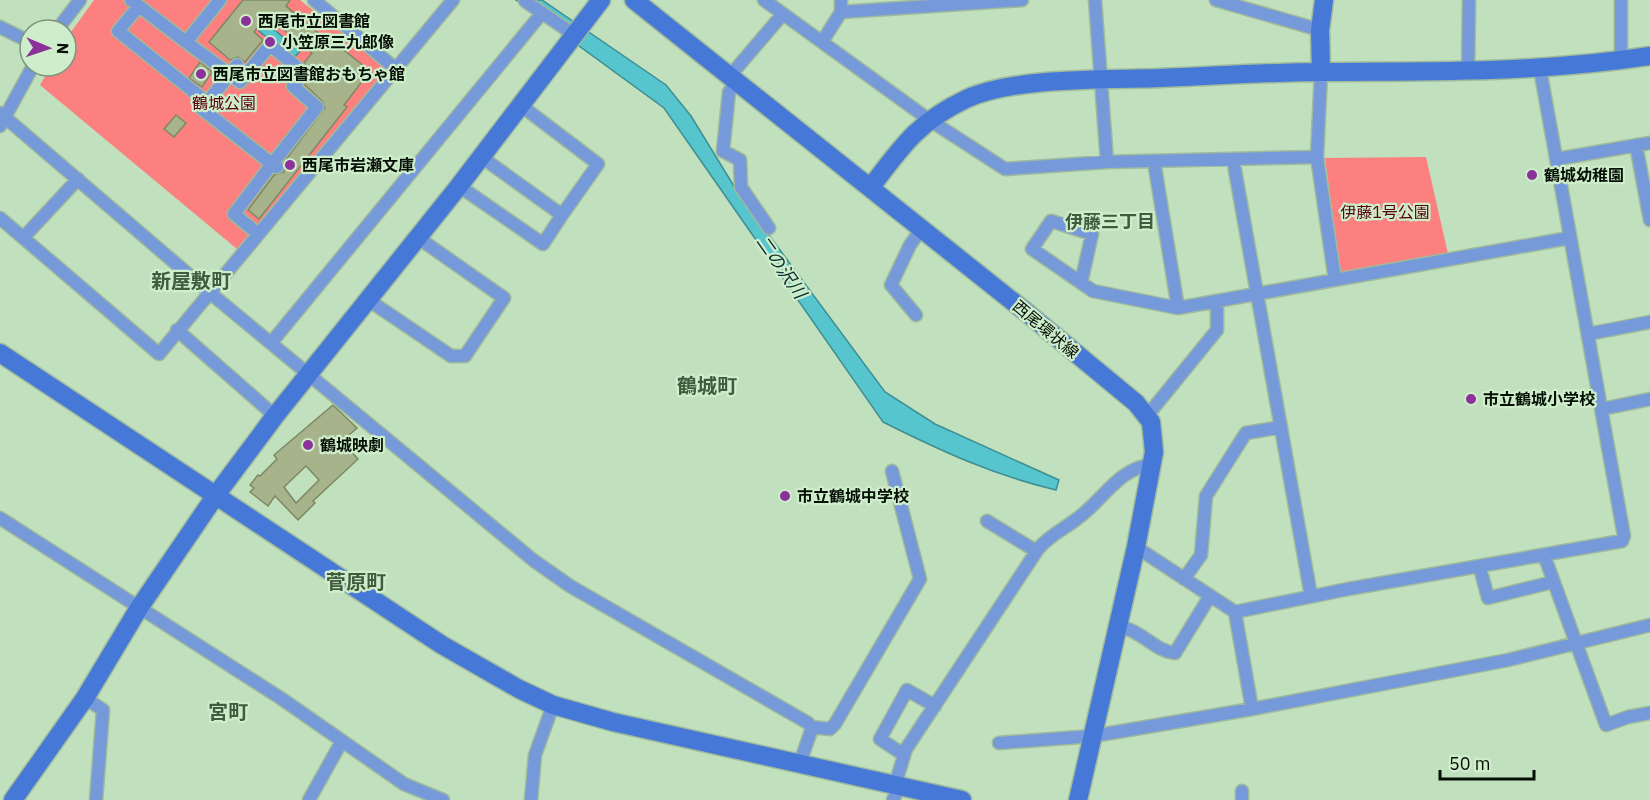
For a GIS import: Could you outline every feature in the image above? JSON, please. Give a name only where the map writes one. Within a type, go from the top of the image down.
[{"type":"street","points":[[66,18],[80,0]]},
{"type":"street","points":[[186,42],[219,0]]},
{"type":"street","points":[[314,0],[397,70]]},
{"type":"street","points":[[0,218],[159,354],[453,0]]},
{"type":"street","points":[[13,800],[85,698],[139,608],[216,495],[367,299],[459,186],[567,41],[601,0]]},
{"type":"street","name":"西尾環状線","points":[[634,0],[922,228],[1127,395],[1147,416]]},
{"type":"street","points":[[764,0],[928,119],[1005,170],[1107,162],[1317,158]]},
{"type":"street","points":[[822,42],[841,6],[1022,0]]},
{"type":"street","points":[[1095,0],[1107,162]]},
{"type":"street","points":[[1216,0],[1320,30]]},
{"type":"street","points":[[1324,0],[1320,30],[1321,72],[1317,158],[1335,280]]},
{"type":"street","points":[[1468,73],[1469,0]]},
{"type":"street","points":[[1621,0],[1621,60]]},
{"type":"street","points":[[525,1],[542,13],[567,41]]},
{"type":"street","points":[[208,103],[118,32],[135,3],[186,42],[233,70],[240,82],[270,45],[304,73],[293,86],[317,107],[275,166],[234,214],[258,234]]},
{"type":"street","points":[[271,343],[542,13]]},
{"type":"street","points":[[769,228],[741,187],[740,160],[723,151],[729,92],[733,80],[782,15]]},
{"type":"street","points":[[0,27],[18,36]]},
{"type":"street","points":[[871,187],[906,141],[928,119],[968,99],[994,90],[1100,80],[1321,72],[1468,73],[1540,69],[1650,56]]},
{"type":"street","points":[[1136,547],[1234,612],[1311,596],[1622,542],[1624,536],[1602,409],[1540,69]]},
{"type":"street","points":[[233,70],[202,109],[275,166]]},
{"type":"street","points":[[26,78],[2,118],[533,560],[570,586],[811,727],[830,729],[835,724],[920,579],[892,471]]},
{"type":"street","points":[[459,186],[543,244],[598,164],[519,104]]},
{"type":"street","points":[[1557,159],[1650,143]]},
{"type":"street","points":[[1636,145],[1650,220]]},
{"type":"street","points":[[480,156],[562,216]]},
{"type":"street","points":[[1233,159],[1311,596]]},
{"type":"street","points":[[1154,161],[1178,308]]},
{"type":"street","points":[[23,238],[78,179]]},
{"type":"street","points":[[1081,283],[1092,234],[1051,221],[1032,249],[1081,283],[1093,291],[1178,308],[1569,238]]},
{"type":"street","points":[[916,315],[891,285],[910,245],[922,228]]},
{"type":"street","points":[[367,299],[451,356],[465,356],[504,298],[417,237]]},
{"type":"street","points":[[1078,800],[1116,626],[1136,547],[1151,465],[1154,438],[1151,422],[1147,416],[1217,330],[1217,302]]},
{"type":"street","points":[[1588,334],[1650,322]]},
{"type":"street","points":[[177,330],[275,416]]},
{"type":"street","points":[[0,353],[442,645],[519,689],[553,705],[613,722],[800,763],[896,790],[962,800]]},
{"type":"street","points":[[1602,409],[1650,399]]},
{"type":"street","points":[[1184,579],[1201,555],[1206,496],[1242,439],[1246,433],[1281,427]]},
{"type":"street","points":[[896,790],[903,755],[1036,551],[1049,537],[1078,519],[1136,467],[1151,465]]},
{"type":"street","points":[[0,518],[282,699],[404,784],[443,800]]},
{"type":"street","points":[[987,521],[1036,551]]},
{"type":"street","points":[[1544,555],[1606,725],[1628,717],[1650,713]]},
{"type":"street","points":[[1480,568],[1488,598],[1553,582]]},
{"type":"street","points":[[1116,626],[1134,629],[1167,652],[1175,653],[1210,596]]},
{"type":"street","points":[[1234,612],[1252,709]]},
{"type":"street","points":[[999,743],[1093,736],[1252,709],[1576,645],[1650,625]]},
{"type":"street","points":[[903,755],[880,740],[907,690],[935,706]]},
{"type":"street","points":[[85,698],[103,710],[96,800]]},
{"type":"street","points":[[531,800],[535,755],[553,705]]},
{"type":"street","points":[[800,763],[811,727]]},
{"type":"street","points":[[309,800],[342,741]]},
{"type":"green space","name":"鶴城公園","points":[[94,0],[300,0],[388,69],[237,249],[40,85],[44,78],[78,78],[78,22]]},
{"type":"green space","name":"伊藤1号公園","points":[[1426,157],[1449,258],[1341,277],[1325,158]]},
{"type":"water","name":"二の沢川","points":[[516,0],[542,0],[666,85],[691,116],[740,196],[885,392],[935,424],[1059,480],[1056,490],[968,461],[883,422],[664,108]]},
{"type":"water","points":[[266,23],[300,51],[293,59],[259,31]]},
{"type":"building","points":[[243,0],[290,0],[286,6],[324,38],[326,36],[370,71],[344,105],[347,107],[259,219],[248,210],[274,175],[284,172],[284,162],[325,108],[322,101],[305,85],[313,73],[304,63],[312,53],[267,16],[254,32],[263,40],[245,62],[238,57],[230,60],[209,42]]},
{"type":"building","name":"西尾市立図書館おもちゃ館","points":[[200,62],[212,72],[202,87],[189,78]]},
{"type":"building","points":[[176,115],[186,123],[174,137],[164,129]]},
{"type":"building","points":[[333,405],[357,428],[342,441],[358,459],[313,501],[315,503],[298,520],[275,496],[268,506],[250,492],[254,488],[250,485],[258,475],[260,476],[277,459],[274,455]],"holes":[[[306,466],[319,480],[296,503],[284,487]]]},
{"type":"place","name":"西尾市立図書館","points":[[246,21]]},
{"type":"place","name":"小笠原三九郎像","points":[[270,42]]},
{"type":"place","name":"西尾市立図書館おもちゃ館","points":[[201,74]]},
{"type":"place","name":"西尾市岩瀬文庫","points":[[290,165]]},
{"type":"place","name":"鶴城幼稚園","points":[[1532,175]]},
{"type":"place","name":"市立鶴城小学校","points":[[1471,399]]},
{"type":"place","name":"鶴城映劇","points":[[308,445]]},
{"type":"place","name":"市立鶴城中学校","points":[[785,496]]},
{"type":"district","name":"伊藤三丁目","points":[[1110,222]]},
{"type":"district","name":"新屋敷町","points":[[191,281]]},
{"type":"district","name":"鶴城町","points":[[707,386]]},
{"type":"district","name":"菅原町","points":[[356,582]]},
{"type":"district","name":"宮町","points":[[228,712]]}]
